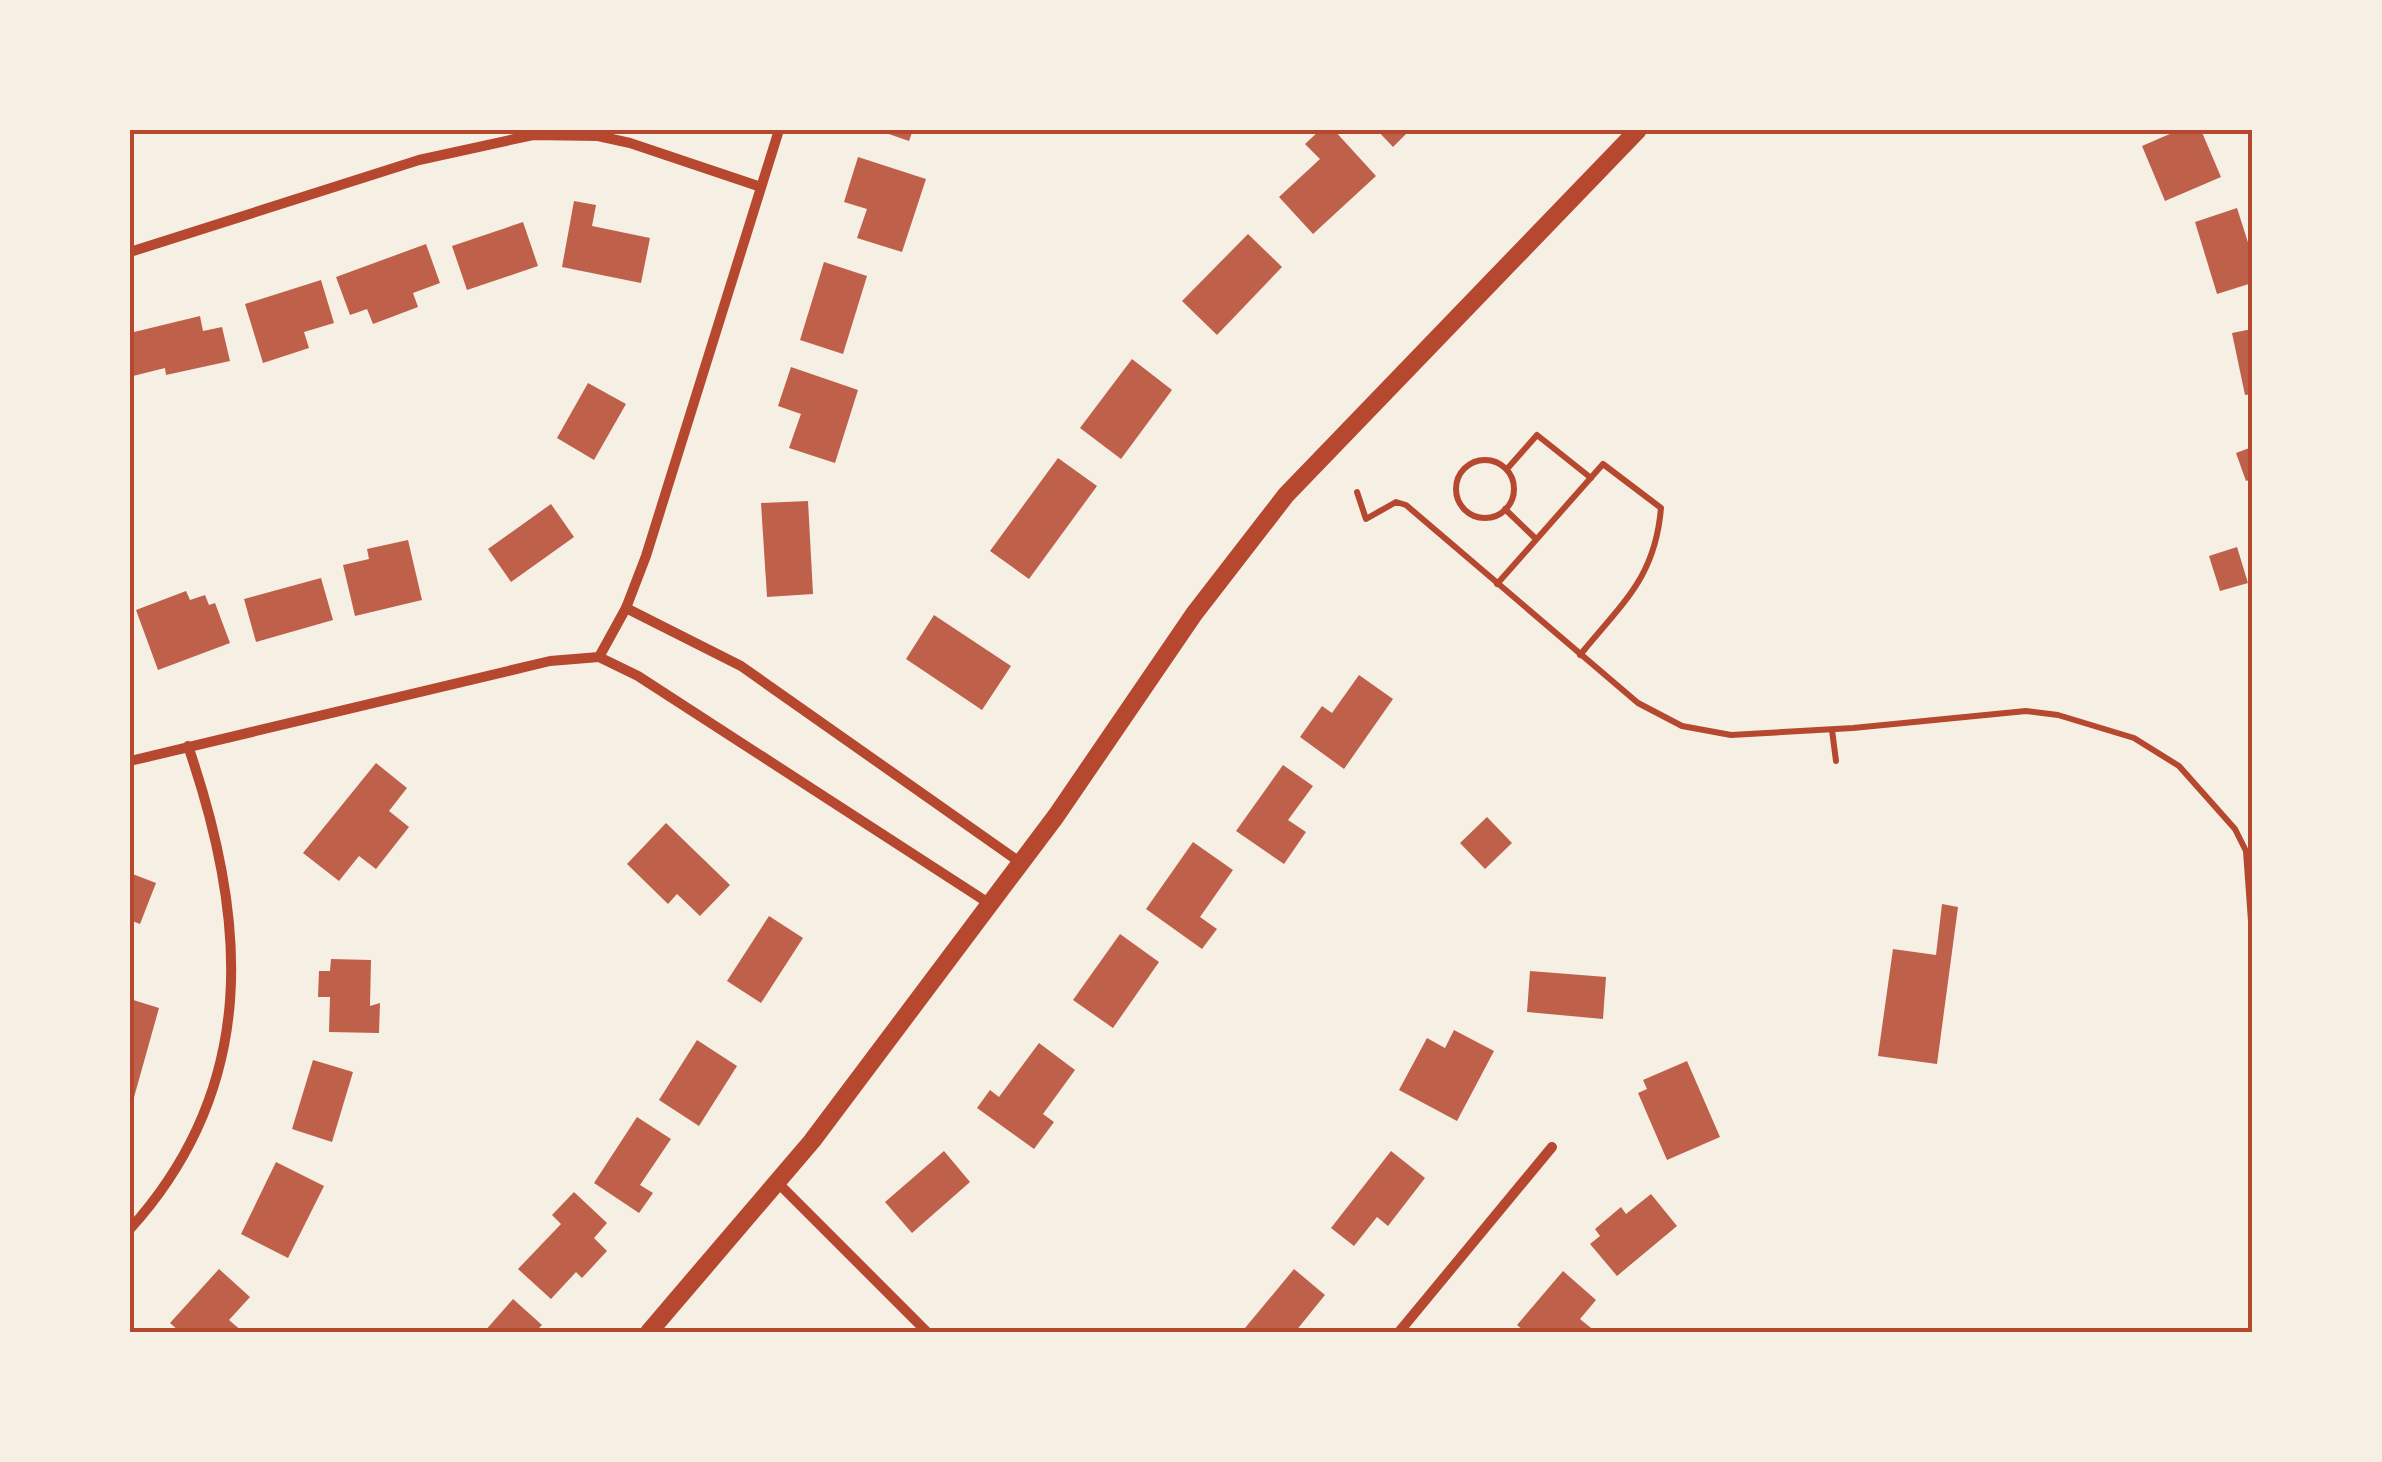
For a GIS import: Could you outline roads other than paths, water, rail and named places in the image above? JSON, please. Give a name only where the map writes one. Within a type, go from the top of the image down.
[{"type":"street","points":[[600,657],[626,608],[779,130]]},
{"type":"street","points":[[649,1332],[777,1182],[990,904],[1216,584],[1286,495],[1638,130]]},
{"type":"street","points":[[130,252],[419,160],[534,135],[582,134],[630,143],[761,187]]},
{"type":"street","points":[[626,608],[741,666],[1021,863]]},
{"type":"street","points":[[130,761],[550,661],[600,657],[638,676],[990,904]]},
{"type":"street","points":[[130,1229],[160,1191],[202,1118],[216,1080],[232,998],[228,888],[219,843],[188,746]]},
{"type":"street","points":[[1399,1332],[1552,1147]]},
{"type":"street","points":[[777,1182],[927,1332]]}]
